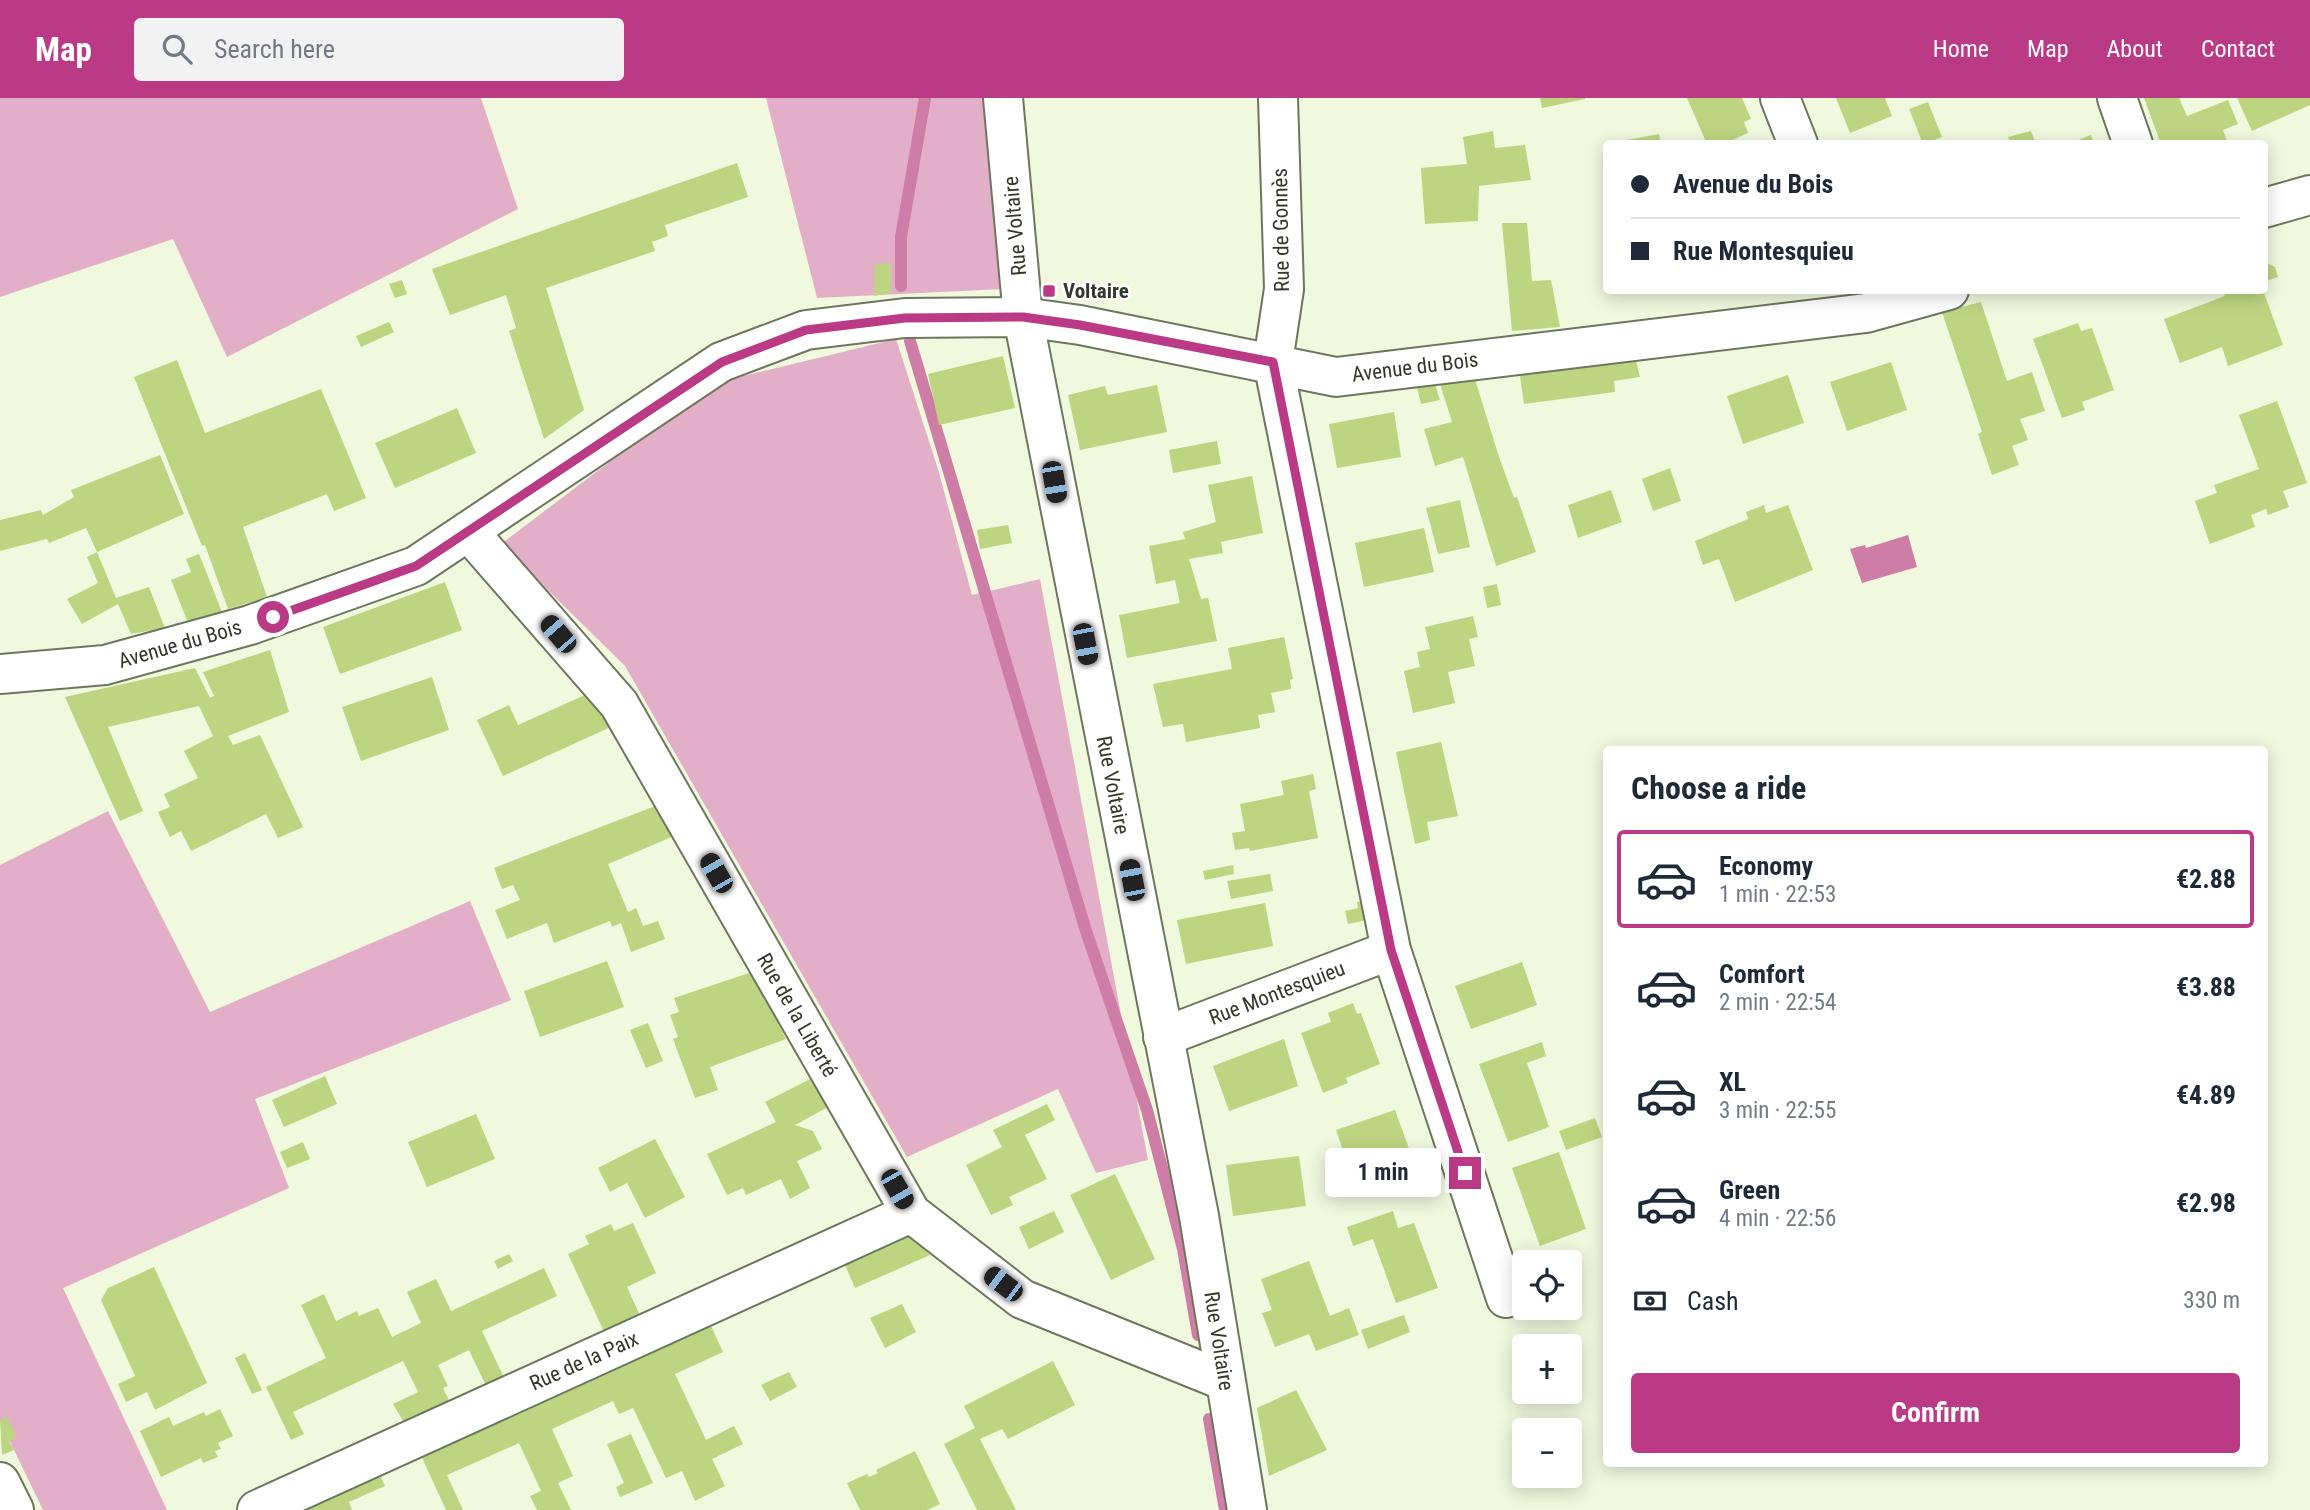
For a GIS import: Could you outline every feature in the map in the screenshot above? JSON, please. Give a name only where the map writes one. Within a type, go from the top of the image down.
[{"type":"street","name":"Rue Voltaire","points":[[1003,98],[1023,317],[1199,1216],[1247,1510]]},
{"type":"street","name":"Rue de Gonnès","points":[[1273,362],[1284,289],[1278,98]]},
{"type":"street","points":[[1780,98],[1796,140]]},
{"type":"street","points":[[2117,98],[2132,140]]},
{"type":"street","points":[[2268,207],[2310,195]]},
{"type":"street","name":"Avenue du Bois","points":[[0,674],[105,665],[250,625],[416,566],[722,362],[806,330],[905,318],[1023,317],[1080,325],[1336,376],[1920,294]]},
{"type":"street","points":[[1273,362],[1391,950],[1506,1298]]},
{"type":"street","name":"Rue de la Liberté","points":[[468,531],[619,704],[911,1213],[1022,1299],[1225,1381]]},
{"type":"street","name":"Rue Montesquieu","points":[[1163,1037],[1391,950]]},
{"type":"street","name":"Rue de la Paix","points":[[257,1510],[911,1213]]},
{"type":"street","points":[[0,1482],[14,1510]]},
{"type":"shaded area","points":[[0,98],[481,98],[518,209],[227,357],[173,239],[0,297]]},
{"type":"shaded area","points":[[766,98],[992,98],[1003,289],[817,298]]},
{"type":"shaded area","points":[[896,339],[938,469],[972,595],[1040,579],[1148,1160],[1096,1173],[1058,1089],[907,1157],[625,666],[501,544],[678,410],[727,380]]},
{"type":"shaded area","points":[[1908,535],[1917,567],[1862,583],[1850,549],[1865,545],[1866,548]]},
{"type":"shaded area","points":[[108,811],[210,1012],[470,901],[511,1000],[255,1099],[289,1188],[63,1288],[167,1510],[43,1510],[0,1421],[0,865]]},
{"type":"building","points":[[1540,98],[1585,98],[1585,99],[1542,108]]},
{"type":"building","points":[[1687,98],[1742,98],[1751,119],[1744,122],[1748,133],[1733,140],[1705,140]]},
{"type":"building","points":[[1836,98],[1885,98],[1892,116],[1850,133]]},
{"type":"building","points":[[2144,98],[2179,98],[2187,116],[2228,100],[2238,124],[2223,130],[2227,140],[2160,140]]},
{"type":"building","points":[[2237,98],[2310,98],[2310,105],[2252,131]]},
{"type":"building","points":[[1928,102],[1942,137],[1921,140],[1909,109]]},
{"type":"building","points":[[1493,131],[1495,148],[1525,145],[1531,180],[1479,186],[1478,221],[1425,224],[1421,168],[1467,164],[1463,137]]},
{"type":"building","points":[[2031,131],[2034,140],[2009,140],[2008,137]]},
{"type":"building","points":[[1659,134],[1660,140],[1627,140]]},
{"type":"building","points":[[2091,135],[2093,140],[2078,140]]},
{"type":"building","points":[[737,163],[748,197],[665,225],[668,236],[652,242],[655,251],[546,288],[584,410],[544,439],[509,331],[516,328],[506,295],[450,315],[432,269]]},
{"type":"building","points":[[1502,223],[1527,223],[1532,281],[1551,280],[1560,327],[1512,331]]},
{"type":"building","points":[[891,263],[891,293],[874,296],[875,264]]},
{"type":"building","points":[[2268,264],[2275,267],[2278,277],[2268,281]]},
{"type":"building","points":[[402,280],[407,294],[395,298],[389,284]]},
{"type":"building","points":[[2224,294],[2264,294],[2283,345],[2228,366],[2222,347],[2180,363],[2164,319],[2225,296]]},
{"type":"building","points":[[1981,302],[2007,381],[2032,372],[2045,411],[2020,419],[2028,440],[2012,446],[2019,465],[1992,475],[1978,434],[1982,432],[1942,312]]},
{"type":"building","points":[[389,322],[394,332],[361,347],[356,336]]},
{"type":"building","points":[[2078,323],[2081,331],[2092,328],[2114,390],[2082,402],[2085,410],[2062,418],[2033,339]]},
{"type":"building","points":[[1634,352],[1640,377],[1614,381],[1615,392],[1524,404],[1519,369]]},
{"type":"building","points":[[1003,356],[1015,408],[939,425],[928,374]]},
{"type":"building","points":[[177,360],[205,433],[321,389],[366,498],[334,511],[327,494],[243,527],[267,597],[228,609],[205,545],[202,546],[134,377]]},
{"type":"building","points":[[1891,362],[1907,410],[1847,431],[1830,382]]},
{"type":"building","points":[[1788,375],[1804,423],[1743,444],[1727,396]]},
{"type":"building","points":[[1474,376],[1499,457],[1514,498],[1517,497],[1536,552],[1496,566],[1463,457],[1435,466],[1424,429],[1452,422],[1439,381]]},
{"type":"building","points":[[1434,381],[1440,400],[1421,404],[1416,383]]},
{"type":"building","points":[[1157,385],[1167,432],[1080,450],[1068,395],[1105,386],[1108,395]]},
{"type":"building","points":[[2277,401],[2307,483],[2283,491],[2289,507],[2268,515],[2266,509],[2251,515],[2255,527],[2210,544],[2195,501],[2217,493],[2214,485],[2259,469],[2239,415]]},
{"type":"building","points":[[457,408],[476,453],[395,488],[375,443]]},
{"type":"building","points":[[1394,412],[1401,457],[1337,468],[1329,424]]},
{"type":"building","points":[[1217,441],[1221,464],[1173,473],[1169,450]]},
{"type":"building","points":[[160,455],[184,514],[97,552],[86,528],[49,543],[47,539],[0,551],[0,520],[41,510],[43,515],[74,497],[71,490]]},
{"type":"building","points":[[1670,468],[1681,501],[1653,511],[1642,479]]},
{"type":"building","points":[[1252,476],[1263,533],[1221,542],[1223,553],[1189,559],[1201,599],[1208,598],[1217,641],[1127,658],[1119,615],[1180,603],[1175,580],[1156,584],[1149,546],[1185,539],[1183,532],[1216,522],[1208,485]]},
{"type":"building","points":[[1611,490],[1622,522],[1578,538],[1568,505]]},
{"type":"building","points":[[1460,500],[1470,547],[1438,554],[1426,508]]},
{"type":"building","points":[[1764,505],[1766,513],[1788,505],[1813,570],[1735,602],[1719,559],[1703,565],[1695,541],[1748,519],[1746,512]]},
{"type":"building","points":[[1008,525],[1012,543],[980,549],[977,530]]},
{"type":"building","points":[[1424,528],[1434,572],[1364,587],[1355,543]]},
{"type":"building","points":[[97,552],[116,598],[149,587],[165,628],[131,634],[118,604],[82,624],[67,599],[98,583],[87,557]]},
{"type":"building","points":[[199,554],[222,612],[188,623],[171,580],[191,572],[186,559]]},
{"type":"building","points":[[445,582],[462,630],[340,674],[323,627]]},
{"type":"building","points":[[1497,584],[1501,605],[1487,608],[1483,587]]},
{"type":"building","points":[[1473,616],[1478,637],[1469,639],[1475,666],[1448,672],[1455,703],[1413,713],[1404,671],[1420,667],[1417,652],[1430,649],[1425,627]]},
{"type":"building","points":[[1284,637],[1293,679],[1290,680],[1291,689],[1271,693],[1275,712],[1258,715],[1260,728],[1186,742],[1183,724],[1163,727],[1153,684],[1232,669],[1228,648]]},
{"type":"building","points":[[270,650],[289,712],[228,736],[233,745],[260,735],[303,827],[278,838],[266,814],[191,851],[181,831],[170,837],[158,812],[170,807],[164,794],[198,778],[184,751],[213,736],[199,706],[108,727],[143,811],[120,821],[65,697],[195,668],[210,698],[214,696],[203,672]]},
{"type":"building","points":[[432,677],[449,730],[361,761],[342,707]]},
{"type":"building","points":[[596,690],[613,726],[503,776],[477,720],[509,705],[518,725]]},
{"type":"building","points":[[1441,742],[1458,816],[1427,822],[1430,840],[1415,844],[1396,752]]},
{"type":"building","points":[[1313,774],[1316,789],[1309,791],[1318,838],[1250,851],[1249,848],[1235,850],[1232,833],[1245,831],[1240,804],[1284,795],[1281,781]]},
{"type":"building","points":[[658,805],[674,836],[608,864],[628,912],[636,908],[643,926],[658,921],[665,939],[631,952],[621,923],[612,927],[610,921],[554,943],[547,923],[507,939],[495,910],[520,900],[513,885],[502,889],[494,868]]},
{"type":"building","points":[[1233,865],[1234,874],[1205,880],[1203,871]]},
{"type":"building","points":[[1270,874],[1273,891],[1231,899],[1227,881]]},
{"type":"building","points":[[1363,901],[1367,920],[1348,924],[1345,911],[1358,908],[1357,902]]},
{"type":"building","points":[[1265,903],[1273,946],[1186,964],[1177,920]]},
{"type":"building","points":[[607,961],[624,1007],[540,1037],[524,991]]},
{"type":"building","points":[[1522,962],[1537,1005],[1471,1029],[1455,986]]},
{"type":"building","points":[[752,972],[786,1039],[710,1067],[718,1090],[695,1098],[673,1039],[678,1037],[670,1015],[679,1012],[674,998]]},
{"type":"building","points":[[1353,1003],[1357,1014],[1361,1013],[1380,1064],[1346,1078],[1348,1083],[1323,1093],[1301,1033],[1331,1022],[1328,1013]]},
{"type":"building","points":[[648,1023],[663,1061],[646,1068],[630,1030]]},
{"type":"building","points":[[1284,1039],[1298,1086],[1229,1111],[1213,1066]]},
{"type":"building","points":[[1542,1042],[1546,1056],[1527,1063],[1549,1127],[1508,1142],[1479,1064]]},
{"type":"building","points":[[325,1076],[337,1104],[284,1127],[272,1100]]},
{"type":"building","points":[[812,1078],[830,1106],[795,1125],[813,1131],[822,1149],[797,1161],[810,1188],[790,1199],[781,1179],[746,1195],[743,1188],[727,1195],[707,1154],[776,1122],[765,1102]]},
{"type":"building","points":[[1047,1104],[1055,1120],[1025,1135],[1047,1179],[1009,1197],[1013,1205],[991,1215],[966,1165],[1002,1147],[993,1130]]},
{"type":"building","points":[[1395,1110],[1411,1154],[1351,1174],[1336,1130]]},
{"type":"building","points":[[476,1114],[495,1159],[427,1187],[408,1142]]},
{"type":"building","points":[[1595,1118],[1602,1137],[1566,1150],[1559,1131]]},
{"type":"building","points":[[655,1139],[685,1197],[645,1218],[627,1183],[610,1192],[598,1168]]},
{"type":"building","points":[[303,1142],[310,1159],[287,1168],[280,1152]]},
{"type":"building","points":[[1559,1152],[1586,1229],[1540,1246],[1512,1168]]},
{"type":"building","points":[[1299,1156],[1306,1206],[1233,1216],[1226,1165]]},
{"type":"building","points":[[1115,1174],[1155,1259],[1111,1280],[1070,1195]]},
{"type":"building","points":[[1054,1211],[1064,1232],[1029,1249],[1019,1227]]},
{"type":"building","points":[[1393,1211],[1398,1228],[1414,1223],[1438,1288],[1396,1303],[1373,1239],[1353,1246],[1347,1227]]},
{"type":"building","points":[[633,1223],[656,1273],[627,1287],[642,1320],[606,1336],[568,1254],[589,1244],[585,1236],[611,1224],[614,1231]]},
{"type":"building","points":[[906,1228],[930,1255],[855,1288],[841,1256]]},
{"type":"building","points":[[509,1254],[513,1261],[498,1269],[494,1261]]},
{"type":"building","points":[[1309,1261],[1330,1316],[1349,1308],[1359,1335],[1316,1351],[1309,1334],[1275,1347],[1262,1313],[1272,1310],[1261,1279]]},
{"type":"building","points":[[154,1267],[207,1383],[155,1410],[147,1392],[126,1402],[118,1384],[135,1376],[101,1300],[108,1288]]},
{"type":"building","points":[[544,1268],[557,1296],[482,1331],[506,1382],[488,1390],[469,1350],[438,1365],[448,1386],[443,1388],[452,1406],[406,1426],[393,1404],[418,1392],[403,1361],[293,1412],[304,1434],[291,1440],[266,1387],[326,1358],[301,1305],[324,1294],[336,1321],[357,1311],[359,1316],[378,1308],[392,1337],[421,1323],[407,1292],[436,1279],[451,1311]]},
{"type":"building","points":[[902,1304],[916,1332],[885,1348],[870,1318]]},
{"type":"building","points":[[1404,1315],[1410,1332],[1368,1349],[1361,1330]]},
{"type":"building","points":[[707,1317],[723,1352],[675,1374],[706,1440],[734,1426],[743,1444],[712,1459],[725,1486],[695,1501],[682,1471],[666,1478],[633,1408],[619,1414],[613,1401],[552,1429],[573,1476],[558,1483],[571,1510],[537,1510],[530,1496],[541,1491],[519,1443],[447,1475],[463,1510],[446,1510],[418,1449]]},
{"type":"building","points":[[245,1353],[262,1390],[252,1394],[235,1358]]},
{"type":"building","points":[[1053,1361],[1075,1405],[1008,1439],[1002,1429],[980,1439],[1016,1510],[977,1510],[944,1444],[975,1428],[964,1406]]},
{"type":"building","points":[[789,1372],[797,1387],[770,1401],[761,1385]]},
{"type":"building","points":[[1296,1390],[1327,1450],[1269,1476],[1257,1408]]},
{"type":"building","points":[[220,1409],[233,1436],[218,1443],[221,1449],[215,1451],[218,1457],[203,1463],[201,1458],[161,1477],[140,1431],[169,1417],[173,1426],[204,1412],[206,1416]]},
{"type":"building","points":[[7,1417],[17,1437],[9,1441],[14,1450],[2,1455],[0,1420]]},
{"type":"building","points":[[631,1434],[653,1483],[620,1497],[616,1487],[624,1483],[607,1444]]},
{"type":"building","points":[[915,1451],[940,1504],[927,1510],[860,1510],[847,1483],[867,1474],[869,1477],[878,1473],[876,1470]]},
{"type":"building","points":[[377,1468],[385,1486],[349,1502],[352,1510],[282,1510]]},
{"type":"waterway","points":[[901,286],[901,237],[925,98]]},
{"type":"waterway","points":[[910,341],[1086,931],[1147,1110],[1183,1249],[1198,1335]]},
{"type":"waterway","points":[[1209,1419],[1225,1510]]},
{"type":"place","name":"Voltaire","points":[[1049,291]]},
{"type":"route","points":[[273,617],[416,566],[722,362],[806,330],[905,318],[1023,317],[1080,325],[1273,362],[1391,950],[1465,1173]]}]
